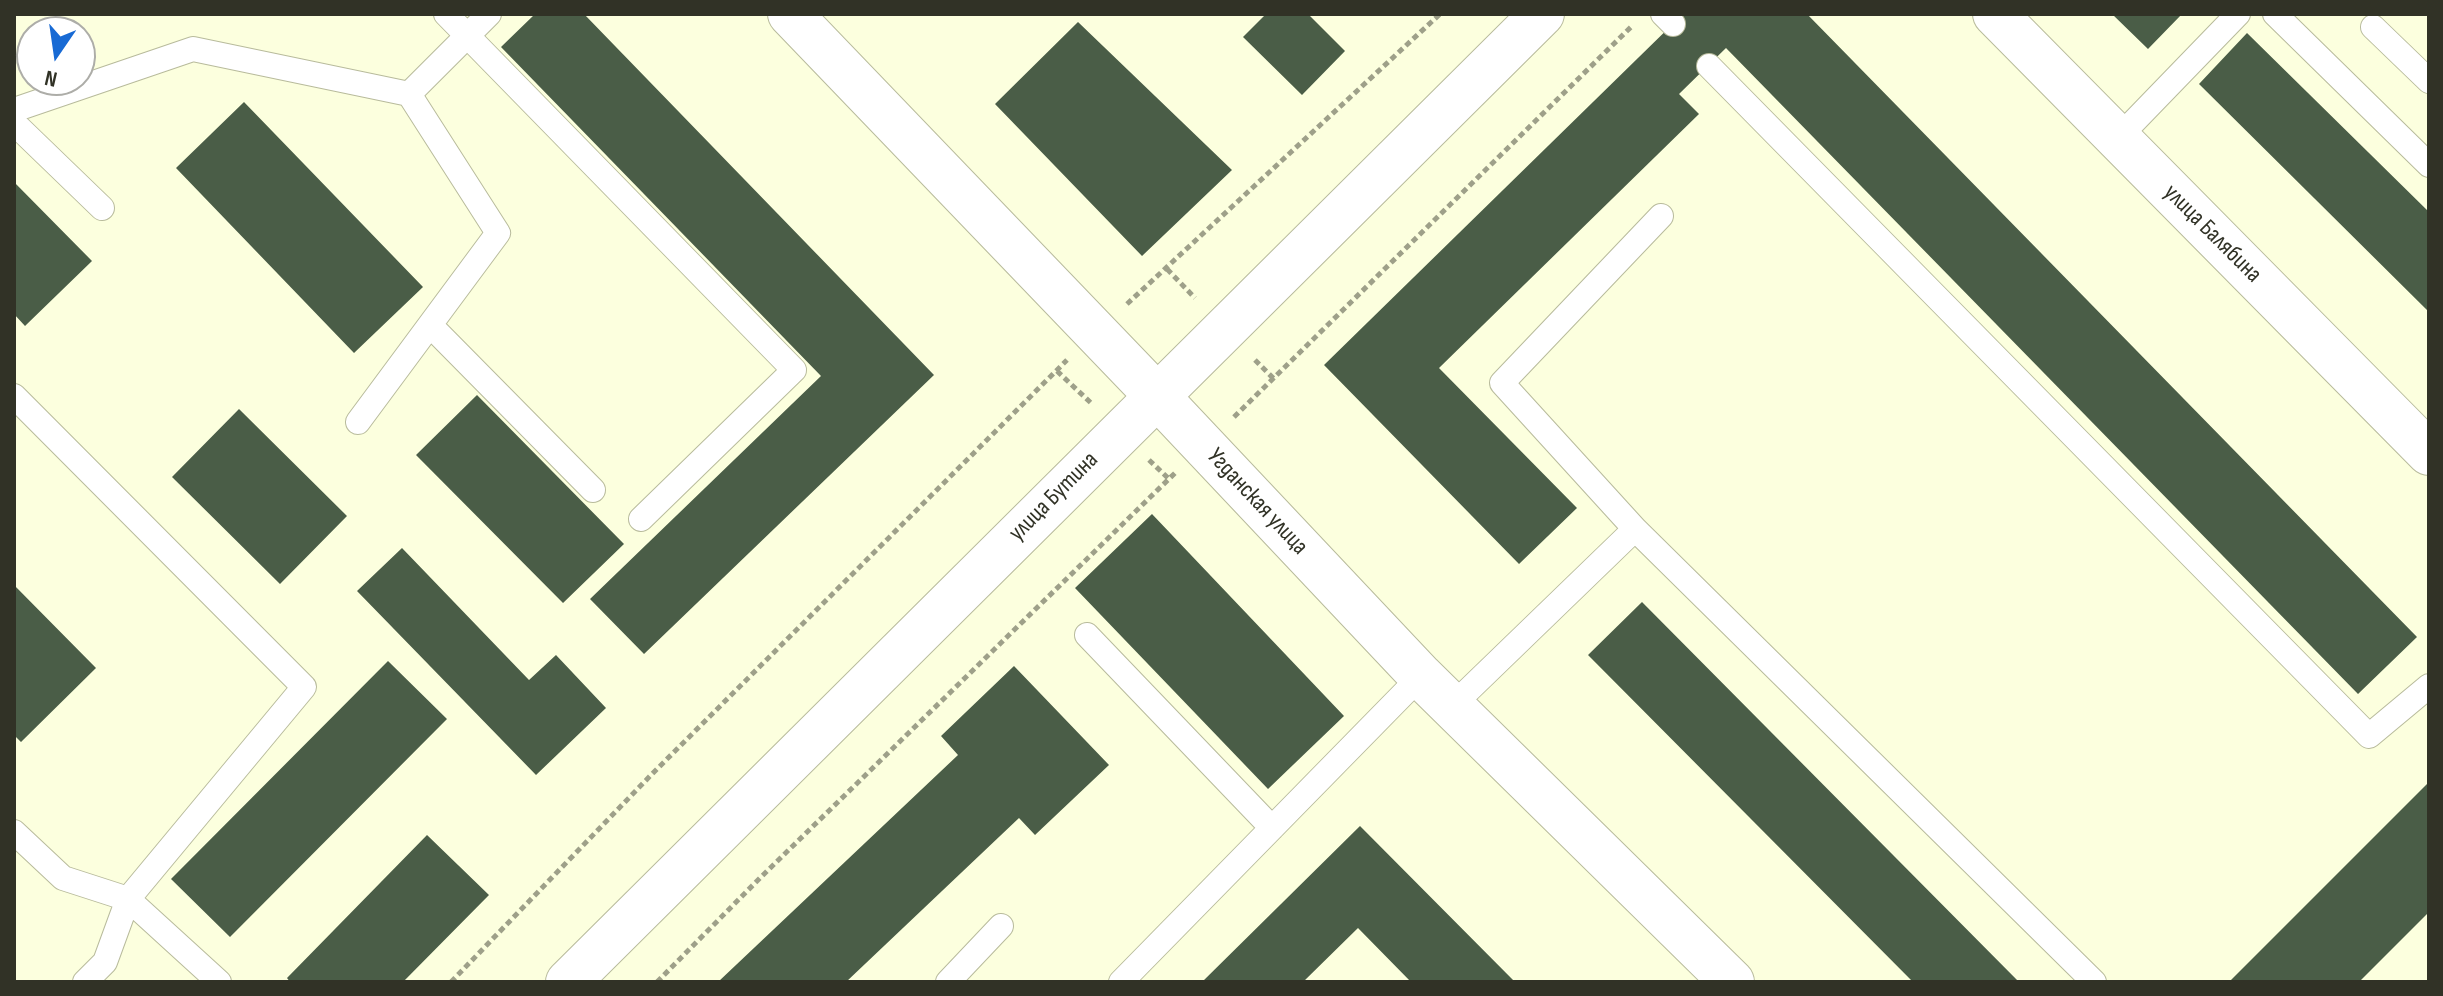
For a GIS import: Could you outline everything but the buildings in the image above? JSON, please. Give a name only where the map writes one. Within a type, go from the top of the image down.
[{"type":"street","name":"Угданская улица","points":[[790,14],[1421,676],[1732,982]]},
{"type":"street","name":"улица Бутина","points":[[568,982],[1542,14]]},
{"type":"street","name":"улица Балябина","points":[[1995,14],[2429,453]]},
{"type":"lane","points":[[446,14],[794,370],[641,519]]},
{"type":"lane","points":[[409,94],[489,14]]},
{"type":"lane","points":[[2118,138],[2238,14]]},
{"type":"lane","points":[[2275,14],[2429,165]]},
{"type":"lane","points":[[2373,27],[2429,81]]},
{"type":"lane","points":[[14,110],[193,49],[409,94],[498,233],[358,422]]},
{"type":"lane","points":[[1709,66],[2369,736],[2429,686]]},
{"type":"lane","points":[[14,123],[102,208]]},
{"type":"lane","points":[[1661,216],[1502,383],[1635,529],[2094,982]]},
{"type":"lane","points":[[430,325],[593,490]]},
{"type":"lane","points":[[14,396],[304,687],[128,899],[105,962],[85,982]]},
{"type":"lane","points":[[1452,706],[1635,529]]},
{"type":"lane","points":[[1087,635],[1272,828]]},
{"type":"lane","points":[[1121,982],[1421,676]]},
{"type":"lane","points":[[14,832],[63,878],[128,899],[219,982]]},
{"type":"lane","points":[[948,982],[1001,926]]},
{"type":"path","points":[[451,982],[652,774],[1096,332],[1440,14]]},
{"type":"path","points":[[657,982],[1633,25]]}]
